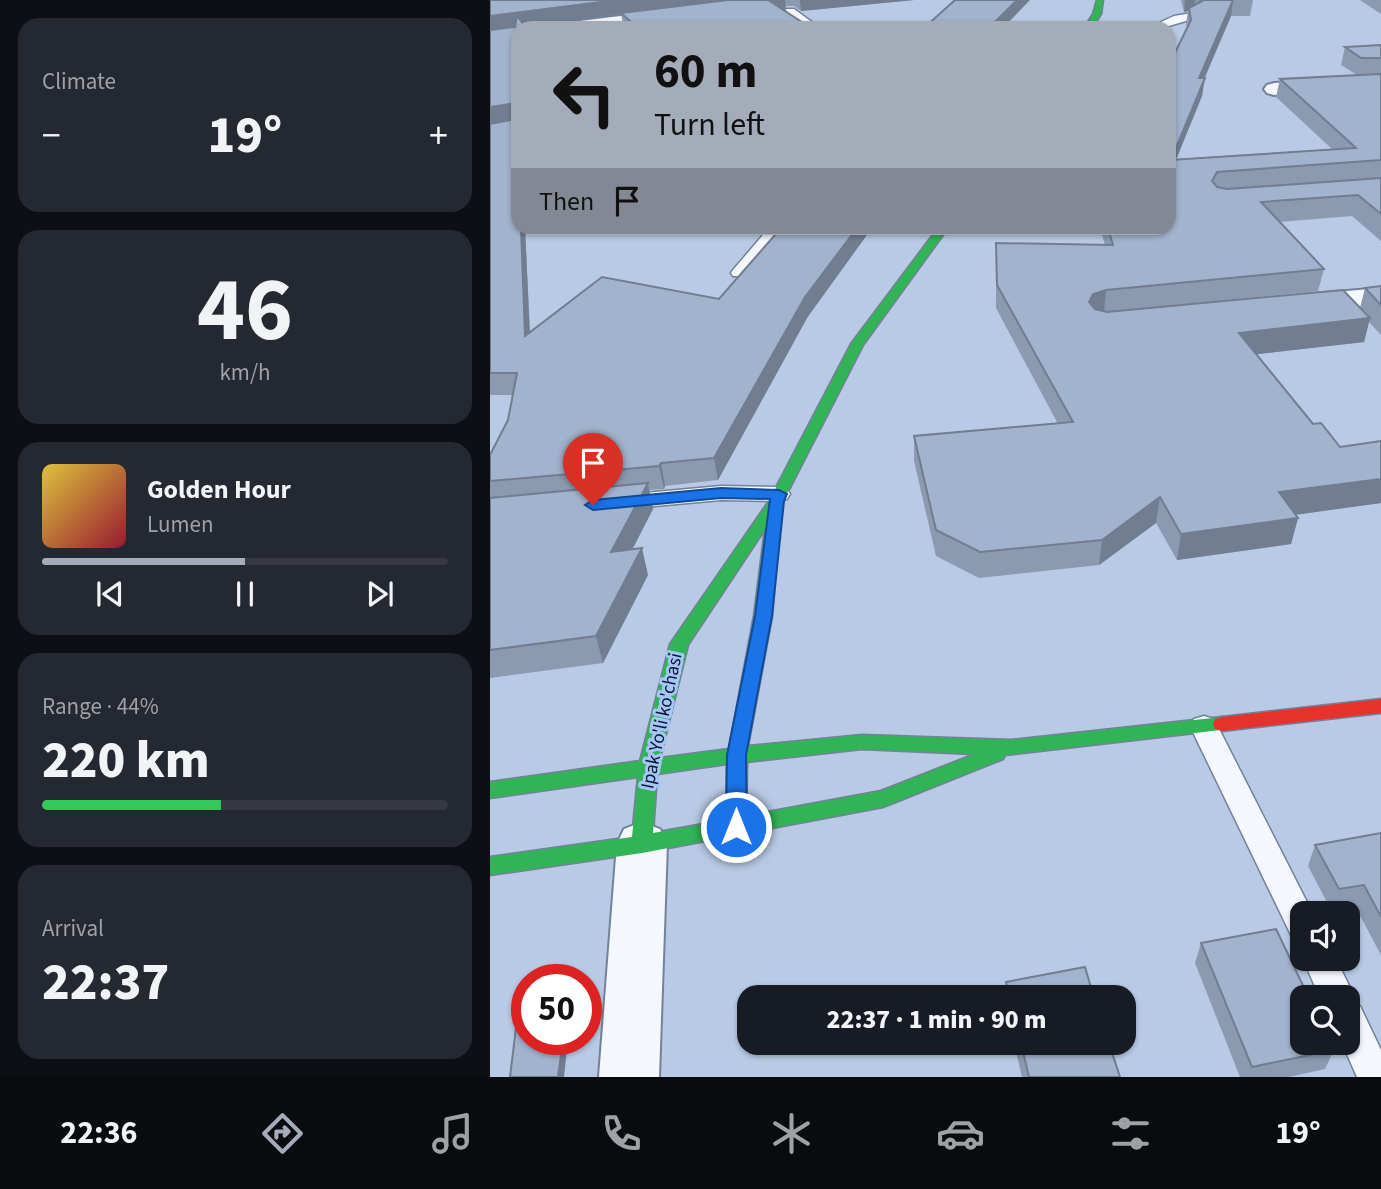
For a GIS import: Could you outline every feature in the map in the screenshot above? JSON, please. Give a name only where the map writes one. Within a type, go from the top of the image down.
[{"type":"main road","points":[[1092,21],[1100,0]]},
{"type":"main road","name":"Ipak Yo'li ko'chasi","points":[[642,844],[648,769],[679,644],[778,498],[857,344],[938,235]]},
{"type":"main road","name":"Ipak Yo'li ko'chasi","points":[[736,827],[737,755],[763,616],[778,498]]},
{"type":"main road","points":[[490,790],[737,755],[862,743],[1011,748],[1381,706]]},
{"type":"main road","points":[[490,866],[642,844],[883,799],[1011,748]]},
{"type":"street","points":[[594,21],[645,12],[674,0]]},
{"type":"street","points":[[627,21],[786,6]]},
{"type":"street","points":[[1274,89],[1381,83]]},
{"type":"street","points":[[1270,306],[1381,297]]},
{"type":"street","points":[[629,1077],[642,844]]},
{"type":"lane","points":[[786,6],[806,21]]},
{"type":"lane","points":[[1170,21],[1192,16]]},
{"type":"lane","points":[[739,274],[771,235]]},
{"type":"lane","points":[[599,505],[721,493],[778,498]]},
{"type":"lane","points":[[1204,726],[1290,901]]},
{"type":"lane","points":[[1360,1043],[1376,1077]]},
{"type":"building","points":[[490,0],[617,0],[490,16]]},
{"type":"building","points":[[728,0],[768,0],[800,21],[630,21],[621,13]]},
{"type":"building","points":[[955,0],[1017,0],[996,21],[932,21]]},
{"type":"building","points":[[1200,0],[1233,0],[1199,78],[1205,78],[1176,148],[1176,51],[1191,20],[1189,8],[1202,1]]},
{"type":"building","points":[[511,27],[511,104],[490,107],[490,30]]},
{"type":"building","points":[[1381,45],[1381,58],[1361,58],[1345,47]]},
{"type":"building","points":[[1381,74],[1381,160],[1217,172],[1212,181],[1217,187],[1227,189],[1381,178],[1381,214],[1358,195],[1261,202],[1324,269],[1106,290],[1093,294],[1089,302],[1095,309],[1107,312],[1343,290],[1370,318],[1239,333],[1313,424],[1321,423],[1340,447],[1381,441],[1381,479],[1279,492],[1298,518],[1181,534],[1160,497],[1102,540],[980,552],[936,530],[914,436],[1073,422],[997,285],[996,243],[1113,245],[1110,235],[1176,235],[1176,160],[1356,148],[1280,79]]},
{"type":"building","points":[[511,120],[511,235],[521,235],[525,336],[602,277],[719,299],[775,235],[852,235],[805,297],[714,458],[661,463],[659,466],[490,481],[490,455],[508,420],[517,373],[490,373],[490,124]]},
{"type":"building","points":[[1381,286],[1381,305],[1365,288]]},
{"type":"building","points":[[648,483],[611,552],[642,548],[596,636],[490,650],[490,498]]},
{"type":"building","points":[[1381,833],[1381,917],[1364,885],[1339,889],[1315,845]]},
{"type":"building","points":[[1276,929],[1290,958],[1290,971],[1296,971],[1303,985],[1290,985],[1290,1055],[1310,1055],[1252,1067],[1201,943]]},
{"type":"building","points":[[1085,967],[1090,985],[1007,985],[1006,982]]},
{"type":"building","points":[[513,1055],[561,1055],[558,1077],[510,1077]]},
{"type":"building","points":[[1024,1055],[1113,1055],[1120,1077],[1029,1077]]},
{"type":"traffic: fast","points":[[1092,21],[1100,0]]},
{"type":"traffic: fast","points":[[642,844],[648,769],[679,644],[776,501],[857,344],[938,235]]},
{"type":"traffic: fast","points":[[736,827],[737,755],[763,616],[775,507]]},
{"type":"traffic: fast","points":[[490,790],[737,755],[862,742],[1011,748],[1222,724]]},
{"type":"traffic: fast","points":[[490,866],[642,844],[883,799],[996,754]]},
{"type":"traffic: jam","points":[[1222,724],[1381,706]]},
{"type":"route","points":[[593,505],[721,493],[779,494],[763,616],[737,755],[736,827]]}]
